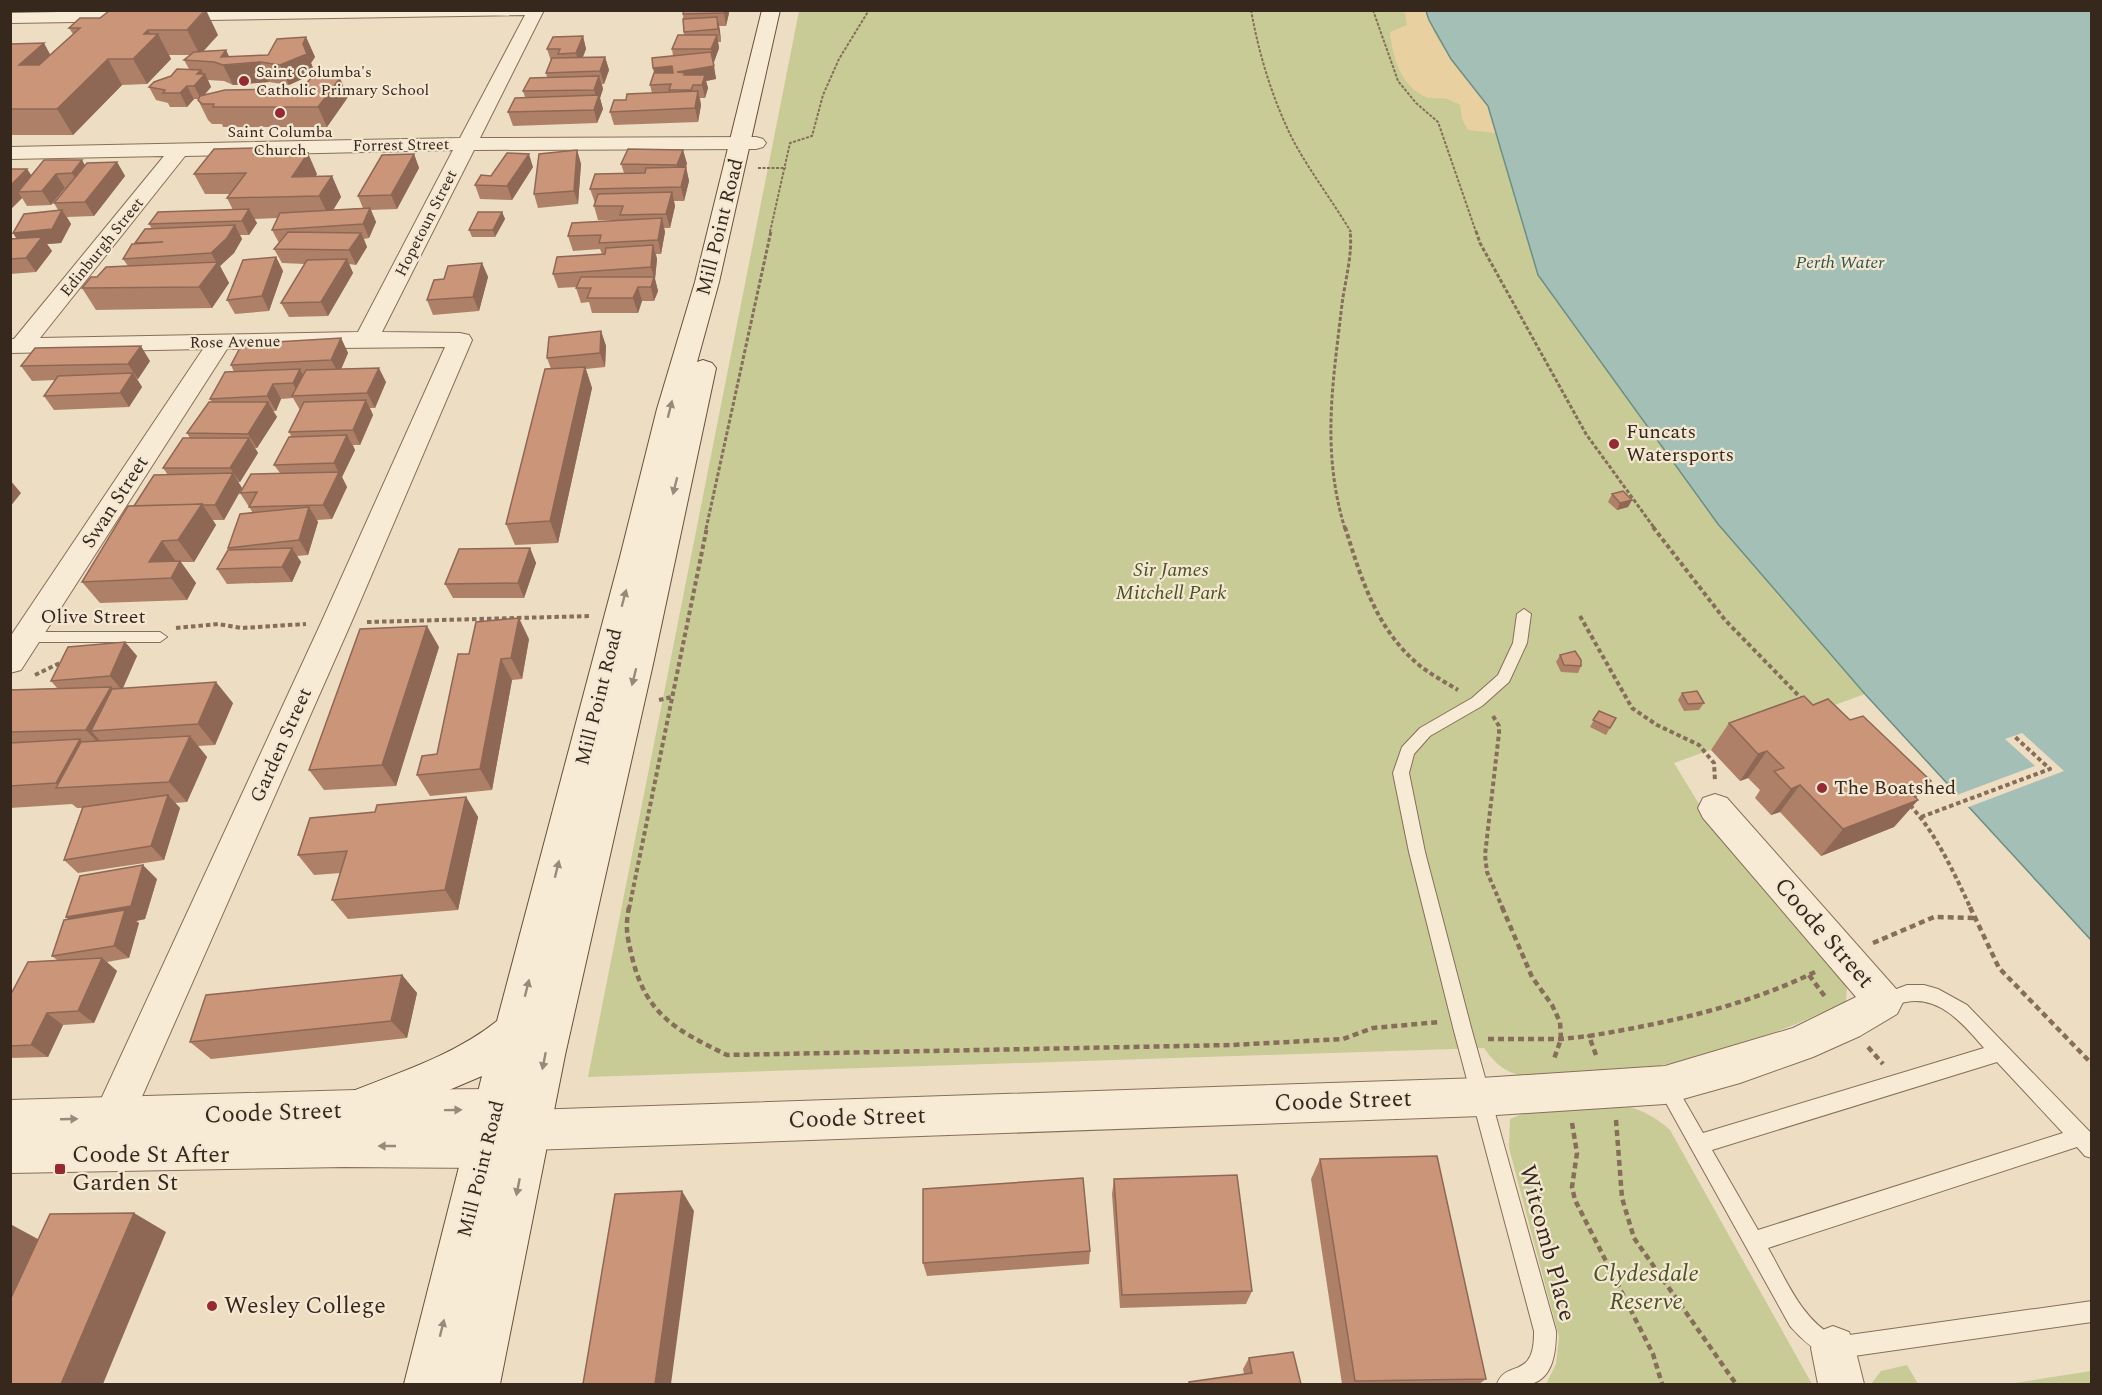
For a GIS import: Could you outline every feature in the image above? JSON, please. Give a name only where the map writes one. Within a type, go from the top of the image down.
[{"type":"main road","name":"Mill Point Road","points":[[428,1384],[637,664],[748,143],[771,10]]},
{"type":"main road","name":"Mill Point Road","points":[[476,1384],[516,1030],[670,408],[788,10]]},
{"type":"main road","points":[[355,1110],[430,1080],[488,1053],[516,1030]]},
{"type":"main road","name":"Coode Street","points":[[10,1152],[106,1134],[355,1110],[504,1128]]},
{"type":"main road","name":"Coode Street","points":[[10,1121],[106,1134],[344,1146],[504,1128]]},
{"type":"street","points":[[10,18],[526,10]]},
{"type":"street","name":"Hopetoun Street","points":[[366,339],[536,10]]},
{"type":"street","name":"Forrest Street","points":[[10,153],[467,144],[748,143]]},
{"type":"street","name":"Edinburgh Street","points":[[16,345],[181,148]]},
{"type":"street","name":"Rose Avenue","points":[[16,345],[366,339],[460,340]]},
{"type":"street","name":"Garden Street","points":[[106,1134],[336,623],[460,340]]},
{"type":"street","name":"Swan Street","points":[[10,662],[219,343]]},
{"type":"street","name":"Coode Street","points":[[504,1128],[1481,1097],[1665,1085],[1740,1064],[1799,1044],[1846,1023],[1884,1002],[1715,808]]},
{"type":"lane","points":[[1481,1097],[1417,852],[1401,773],[1407,751],[1425,732],[1477,702],[1504,678],[1520,643],[1524,614]]},
{"type":"lane","name":"Olive Street","points":[[27,637],[160,637]]},
{"type":"lane","points":[[1754,1242],[2086,1143],[1961,1010],[1935,995],[1909,993],[1884,1002]]},
{"type":"lane","points":[[1700,1144],[2000,1052]]},
{"type":"lane","points":[[1665,1085],[1797,1320],[1837,1366],[2091,1311]]},
{"type":"lane","name":"Witcomb Place","points":[[1481,1097],[1545,1331],[1546,1350],[1539,1368],[1508,1384]]},
{"type":"path","points":[[869,10],[839,59],[823,95],[812,136],[790,143],[729,418],[625,929],[644,994],[656,1010],[700,1042],[727,1055],[1232,1045],[1343,1039],[1373,1028],[1441,1022],[1483,1038],[1561,1039],[1589,1036]]},
{"type":"path","points":[[1374,10],[1398,81],[1416,103],[1438,122],[1480,243],[1586,434],[1683,568],[1718,611],[1806,704]]},
{"type":"path","points":[[160,637],[180,626],[218,624],[241,628],[258,625],[619,615]]},
{"type":"path","points":[[1580,616],[1632,708],[1657,725],[1699,745],[1714,763],[1715,808]]},
{"type":"path","points":[[1921,817],[2050,769],[2014,736]]},
{"type":"path","points":[[1905,801],[1921,817],[1948,862],[1999,968],[2091,1064]]},
{"type":"green space","name":"Sir James Mitchell Park","points":[[799,11],[1426,11],[1451,59],[1488,106],[1538,275],[1718,524],[1865,694],[1674,763],[1710,822],[1847,985],[1846,1002],[1771,1034],[1720,1051],[1641,1069],[1598,1073],[1527,1077],[1502,1067],[1484,1048],[588,1077]]},
{"type":"green space","name":"Clydesdale Reserve","points":[[1624,1105],[1649,1115],[1670,1130],[1812,1384],[1546,1384],[1556,1364],[1559,1337],[1509,1148],[1510,1119],[1522,1114]]},
{"type":"green space","points":[[1907,1365],[1918,1384],[1871,1384],[1881,1371]]},
{"type":"green space","points":[[2091,1371],[2091,1384],[2009,1384]]},
{"type":"sand","points":[[1397,11],[1426,11],[1437,38],[1488,105],[1496,133],[1468,130],[1462,119],[1460,105],[1447,99],[1427,97],[1409,85],[1399,69],[1391,41],[1390,32],[1407,25],[1405,13]]},
{"type":"water","name":"Perth Water","points":[[1426,11],[2091,11],[2091,940],[1865,694],[1718,524],[1538,275],[1488,106],[1451,59]]},
{"type":"pier","points":[[2022,733],[2064,771],[1966,808],[1954,796],[2035,766],[2005,739]]},
{"type":"building","points":[[205,10],[187,30],[148,30],[144,34],[158,34],[133,59],[108,59],[57,109],[10,109],[10,44],[44,43],[19,65],[39,65],[80,28],[69,28],[80,18],[100,18],[109,11]]},
{"type":"building","points":[[684,10],[724,10],[724,13],[683,14]]},
{"type":"building","points":[[717,17],[718,29],[684,32],[683,19]]},
{"type":"building","points":[[678,35],[717,35],[711,49],[672,49]]},
{"type":"building","points":[[583,36],[576,53],[558,54],[560,49],[547,49],[553,37]]},
{"type":"building","points":[[306,37],[303,44],[307,54],[280,65],[260,62],[223,65],[214,62],[184,60],[194,52],[226,50],[221,57],[268,55],[277,39]]},
{"type":"building","points":[[711,52],[714,66],[677,72],[685,73],[684,75],[705,75],[702,85],[693,85],[691,90],[669,90],[671,84],[650,85],[654,73],[673,73],[672,66],[653,68],[652,58]]},
{"type":"building","points":[[605,57],[600,71],[546,73],[552,58]]},
{"type":"building","points":[[177,69],[201,70],[197,74],[205,74],[194,86],[187,86],[180,93],[163,93],[165,90],[149,87],[154,82],[171,76]]},
{"type":"building","points":[[599,76],[594,90],[523,91],[530,78]]},
{"type":"building","points":[[311,78],[340,78],[318,107],[213,107],[214,104],[202,104],[198,100],[200,96],[225,90],[302,89]]},
{"type":"building","points":[[698,91],[695,108],[610,112],[614,100],[626,100],[627,94]]},
{"type":"building","points":[[599,95],[594,110],[508,112],[515,98]]},
{"type":"building","points":[[259,148],[254,154],[308,153],[292,177],[332,176],[319,196],[227,198],[246,173],[194,174],[214,149]]},
{"type":"building","points":[[628,149],[683,150],[677,165],[621,164]]},
{"type":"building","points":[[577,150],[574,191],[534,194],[539,154]]},
{"type":"building","points":[[507,153],[529,154],[507,186],[475,185],[481,175],[491,176]]},
{"type":"building","points":[[414,154],[391,195],[358,196],[382,155]]},
{"type":"building","points":[[44,160],[82,160],[72,173],[56,174],[42,191],[18,192]]},
{"type":"building","points":[[117,162],[85,202],[54,203],[87,163]]},
{"type":"building","points":[[686,167],[681,187],[590,189],[595,174],[645,173],[646,168]]},
{"type":"building","points":[[10,169],[27,169],[10,186]]},
{"type":"building","points":[[672,192],[666,214],[620,215],[623,206],[594,206],[598,194]]},
{"type":"building","points":[[370,208],[363,224],[272,230],[280,213]]},
{"type":"building","points":[[249,209],[242,221],[149,224],[158,212]]},
{"type":"building","points":[[62,210],[52,229],[13,233],[24,214]]},
{"type":"building","points":[[478,212],[502,212],[493,230],[469,230]]},
{"type":"building","points":[[662,218],[658,240],[599,243],[601,235],[568,236],[572,223]]},
{"type":"building","points":[[235,225],[227,238],[211,253],[123,259],[132,244],[163,242],[135,243],[145,229]]},
{"type":"building","points":[[288,232],[361,233],[349,250],[274,249]]},
{"type":"building","points":[[42,237],[26,258],[10,259],[10,239]]},
{"type":"building","points":[[653,245],[651,267],[553,274],[557,257],[605,254],[606,248]]},
{"type":"building","points":[[276,257],[262,296],[227,300],[243,260]]},
{"type":"building","points":[[347,259],[321,302],[281,303],[307,260]]},
{"type":"building","points":[[218,262],[199,287],[82,288],[91,277],[97,277],[106,267]]},
{"type":"building","points":[[482,263],[473,297],[427,300],[434,280],[444,279],[448,266]]},
{"type":"building","points":[[581,277],[654,277],[651,287],[638,287],[633,298],[587,298],[591,288],[576,288]]},
{"type":"building","points":[[601,331],[600,353],[547,358],[549,337]]},
{"type":"building","points":[[341,338],[331,360],[231,365],[242,344]]},
{"type":"building","points":[[141,346],[128,364],[21,366],[35,348]]},
{"type":"building","points":[[585,367],[550,521],[506,524],[545,369]]},
{"type":"building","points":[[379,368],[367,393],[292,396],[306,370]]},
{"type":"building","points":[[300,369],[293,383],[273,384],[267,396],[210,399],[225,372]]},
{"type":"building","points":[[133,373],[120,393],[44,396],[58,376]]},
{"type":"building","points":[[366,400],[353,430],[289,432],[304,402]]},
{"type":"building","points":[[209,402],[268,402],[248,434],[187,433]]},
{"type":"building","points":[[347,435],[334,463],[274,465],[289,437]]},
{"type":"building","points":[[183,438],[249,438],[230,468],[163,468]]},
{"type":"building","points":[[339,472],[323,505],[249,507],[257,492],[240,493],[251,474]]},
{"type":"building","points":[[233,473],[215,505],[134,506],[154,475]]},
{"type":"building","points":[[1623,491],[1632,500],[1620,503],[1612,494]]},
{"type":"building","points":[[202,504],[178,540],[162,541],[149,562],[180,561],[171,578],[82,582],[128,506]]},
{"type":"building","points":[[309,507],[299,540],[228,548],[240,514]]},
{"type":"building","points":[[292,548],[282,567],[217,569],[228,550]]},
{"type":"building","points":[[530,548],[518,583],[445,584],[459,549]]},
{"type":"building","points":[[519,618],[511,658],[501,659],[480,769],[417,775],[422,756],[437,754],[458,654],[469,654],[476,622]]},
{"type":"building","points":[[427,626],[382,765],[309,770],[360,629]]},
{"type":"building","points":[[125,642],[110,676],[51,681],[68,647]]},
{"type":"building","points":[[1575,651],[1581,660],[1581,666],[1564,665],[1560,655]]},
{"type":"building","points":[[216,682],[198,724],[91,731],[112,689]]},
{"type":"building","points":[[111,687],[86,730],[10,732],[10,690]]},
{"type":"building","points":[[1697,691],[1704,703],[1688,704],[1682,693]]},
{"type":"building","points":[[1804,696],[1813,705],[1828,699],[1850,720],[1863,716],[1931,781],[1908,790],[1918,800],[1843,829],[1800,785],[1791,789],[1774,771],[1784,768],[1767,751],[1758,754],[1729,723]]},
{"type":"building","points":[[1599,711],[1616,718],[1610,728],[1593,720]]},
{"type":"building","points":[[190,736],[169,782],[56,788],[81,742]]},
{"type":"building","points":[[80,739],[56,783],[10,786],[10,743]]},
{"type":"building","points":[[168,795],[151,846],[64,860],[83,807]]},
{"type":"building","points":[[466,797],[445,890],[332,900],[347,851],[298,855],[310,818],[375,812],[377,805]]},
{"type":"building","points":[[143,865],[131,906],[66,917],[80,876]]},
{"type":"building","points":[[125,910],[114,946],[52,956],[64,920]]},
{"type":"building","points":[[102,958],[78,1011],[47,1013],[31,1045],[10,1046],[10,996],[28,962]]},
{"type":"building","points":[[402,975],[391,1021],[190,1042],[206,995]]},
{"type":"building","points":[[1437,1156],[1486,1379],[1355,1381],[1320,1159]]},
{"type":"building","points":[[1237,1175],[1252,1291],[1122,1295],[1114,1179]]},
{"type":"building","points":[[1083,1178],[1090,1251],[923,1263],[923,1189]]},
{"type":"building","points":[[682,1191],[655,1384],[583,1384],[615,1194]]},
{"type":"building","points":[[134,1213],[61,1384],[10,1384],[10,1300],[50,1214]]},
{"type":"building","points":[[1293,1352],[1301,1384],[1189,1384],[1189,1382],[1252,1373],[1249,1358]]},
{"type":"place","name":"Saint Columba's Catholic Primary School","points":[[244,81]]},
{"type":"place","name":"Saint Columba Church","points":[[280,113]]},
{"type":"place","name":"Funcats Watersports","points":[[1614,444]]},
{"type":"place","name":"The Boatshed","points":[[1822,788]]},
{"type":"place","name":"Coode St After Garden St","points":[[60,1169]]},
{"type":"place","name":"Wesley College","points":[[212,1306]]}]
